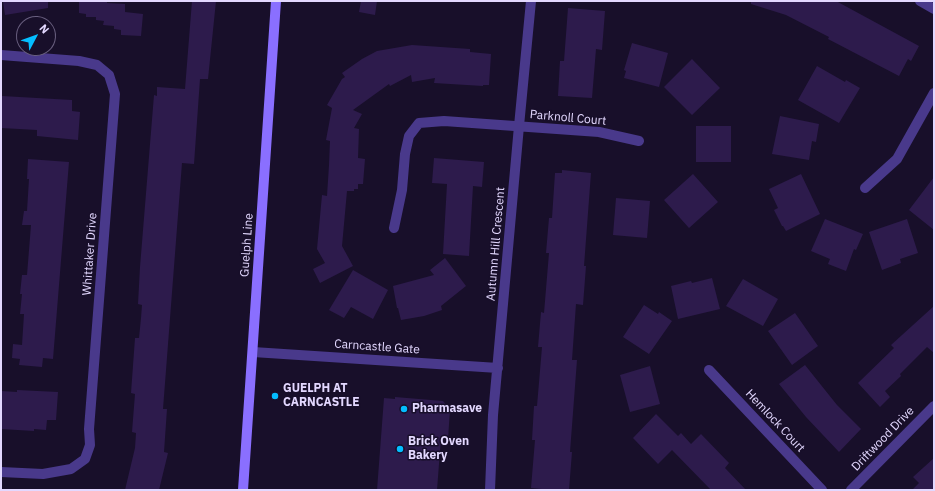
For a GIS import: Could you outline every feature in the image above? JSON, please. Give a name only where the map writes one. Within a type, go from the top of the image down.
[{"type":"main road","name":"Guelph Line","points":[[242,490],[253,352],[276,1]]},
{"type":"street","name":"Autumn Hill Crescent","points":[[490,490],[494,415],[518,126],[531,1]]},
{"type":"street","points":[[920,1],[934,9]]},
{"type":"street","name":"Whittaker Drive","points":[[1,55],[79,61],[97,65],[108,75],[115,94],[89,429],[90,445],[85,459],[71,469],[43,474],[1,472]]},
{"type":"street","points":[[865,188],[897,159],[934,92]]},
{"type":"street","name":"Parknoll Court","points":[[394,228],[402,190],[405,154],[409,136],[419,123],[444,121],[599,132],[639,141]]},
{"type":"street","name":"Carncastle Gate","points":[[253,352],[498,368]]},
{"type":"street","name":"Hemlock Court","points":[[709,370],[822,490]]},
{"type":"street","name":"Driftwood Drive","points":[[851,490],[934,406]]},
{"type":"building","points":[[3,1],[48,1],[48,8],[5,15]]},
{"type":"building","points":[[79,1],[107,1],[107,3],[125,4],[125,12],[143,14],[141,36],[121,35],[121,30],[114,29],[114,26],[103,25],[104,21],[96,20],[96,17],[86,17],[86,14],[79,13]]},
{"type":"building","points":[[192,1],[216,1],[208,79],[200,79],[194,164],[182,163],[163,409],[167,409],[164,452],[168,453],[159,490],[125,490],[135,448],[136,433],[132,432],[135,394],[131,393],[135,338],[139,338],[141,318],[142,305],[138,304],[140,267],[154,95],[157,96],[157,87],[185,89]]},
{"type":"building","points":[[361,1],[377,1],[375,15],[359,12]]},
{"type":"building","points":[[751,1],[836,1],[919,46],[911,61],[908,59],[899,76],[786,15],[751,4]]},
{"type":"building","points":[[568,8],[605,11],[602,50],[596,49],[592,98],[558,96],[560,61],[564,61]]},
{"type":"building","points":[[632,43],[668,53],[659,87],[624,78],[626,71],[624,70]]},
{"type":"building","points":[[412,45],[470,49],[470,52],[491,54],[489,85],[483,86],[434,83],[435,78],[412,82],[411,75],[390,86],[389,84],[353,110],[362,114],[354,128],[359,129],[358,158],[365,159],[363,184],[358,184],[358,189],[354,189],[354,191],[347,191],[342,246],[353,266],[320,283],[313,269],[325,263],[317,249],[322,195],[327,196],[330,141],[326,140],[332,108],[327,105],[342,79],[345,77],[342,73],[362,59],[377,51]]},
{"type":"building","points":[[692,59],[720,88],[692,115],[664,87]]},
{"type":"building","points":[[817,66],[845,82],[846,80],[860,88],[839,123],[798,100]]},
{"type":"building","points":[[2,96],[72,100],[72,111],[80,112],[78,140],[37,136],[37,130],[1,128]]},
{"type":"building","points":[[780,116],[819,124],[816,142],[812,141],[809,160],[772,154]]},
{"type":"building","points":[[696,126],[731,126],[731,162],[696,162]]},
{"type":"building","points":[[434,158],[484,162],[482,187],[473,186],[469,256],[443,254],[447,184],[432,183]]},
{"type":"building","points":[[28,159],[69,162],[53,359],[43,358],[42,367],[19,365],[20,359],[12,358],[13,344],[22,345],[24,314],[20,314],[22,294],[20,294],[22,275],[27,275],[31,225],[22,225],[24,211],[27,211],[29,179],[27,179]]},
{"type":"building","points":[[562,170],[591,173],[584,266],[586,266],[583,305],[576,304],[572,360],[577,360],[570,452],[572,452],[569,490],[552,490],[531,488],[535,440],[532,440],[534,406],[537,406],[542,347],[538,347],[541,312],[544,313],[549,253],[546,253],[549,218],[552,218],[555,173],[562,173]]},
{"type":"building","points":[[693,174],[718,202],[689,228],[664,200]]},
{"type":"building","points":[[801,174],[820,214],[786,231],[774,210],[778,208],[769,189]]},
{"type":"building","points":[[934,177],[934,230],[909,210]]},
{"type":"building","points":[[616,198],[650,201],[647,238],[613,235]]},
{"type":"building","points":[[825,219],[863,234],[856,250],[854,249],[846,271],[828,264],[830,259],[811,251]]},
{"type":"building","points":[[907,219],[918,253],[900,259],[901,263],[882,270],[869,232]]},
{"type":"building","points":[[445,258],[466,286],[441,306],[442,310],[424,316],[401,320],[393,286],[434,275],[430,270]]},
{"type":"building","points":[[353,270],[388,290],[373,319],[351,307],[344,318],[329,310]]},
{"type":"building","points":[[712,278],[720,309],[678,319],[671,286]]},
{"type":"building","points":[[743,279],[778,299],[763,326],[726,306]]},
{"type":"building","points":[[644,305],[658,314],[659,312],[672,321],[649,354],[623,337]]},
{"type":"building","points":[[934,306],[934,353],[927,347],[900,374],[901,376],[885,391],[890,397],[880,407],[858,383],[894,348],[891,345]]},
{"type":"building","points":[[795,313],[818,346],[792,365],[768,331]]},
{"type":"building","points":[[805,365],[837,405],[861,429],[839,452],[806,417],[779,384]]},
{"type":"building","points":[[650,366],[660,404],[630,412],[620,375]]},
{"type":"building","points":[[17,390],[58,392],[56,420],[47,420],[46,430],[34,429],[34,431],[1,429],[1,391],[17,392]]},
{"type":"building","points":[[395,397],[443,401],[450,410],[448,439],[441,438],[437,490],[377,490],[384,398],[395,399]]},
{"type":"building","points":[[656,414],[678,436],[681,433],[691,444],[701,434],[729,463],[725,468],[746,490],[711,490],[672,450],[658,464],[633,438]]},
{"type":"building","points":[[934,458],[934,490],[912,490],[919,483],[913,477]]},
{"type":"place","name":"GUELPH AT CARNCASTLE","points":[[275,396]]},
{"type":"place","name":"Pharmasave","points":[[404,409]]},
{"type":"place","name":"Brick Oven Bakery","points":[[400,449]]}]
